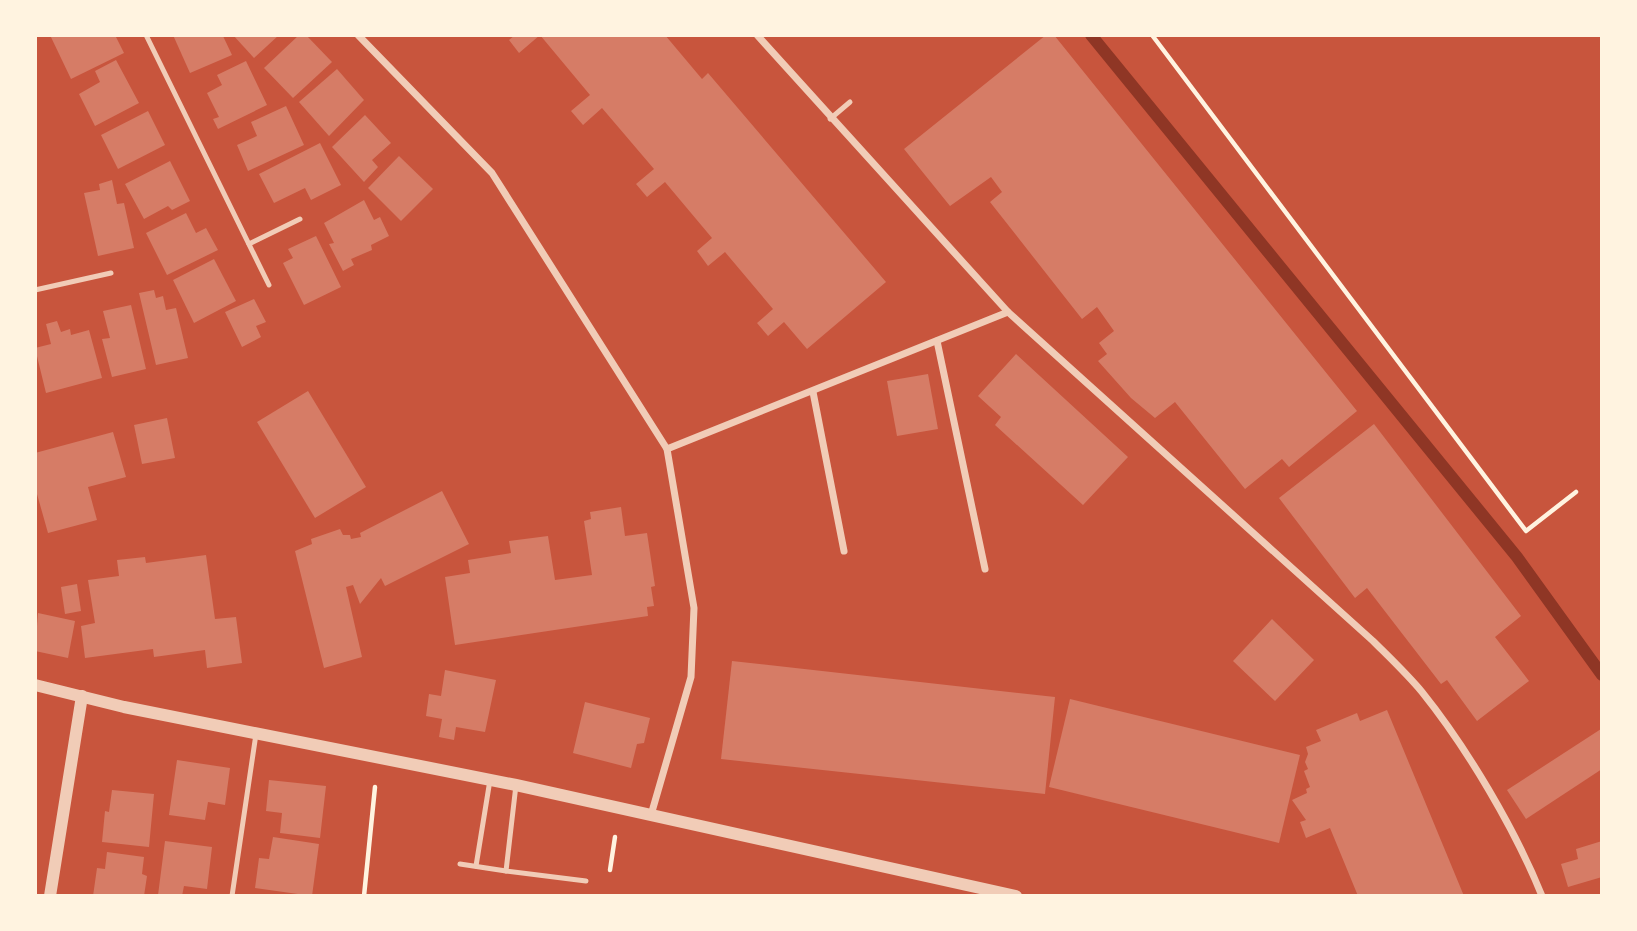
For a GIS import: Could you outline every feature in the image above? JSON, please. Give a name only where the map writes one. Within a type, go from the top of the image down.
[{"type":"street","points":[[358,35],[492,173],[667,449],[694,607],[692,663],[691,677],[651,815]]},
{"type":"street","points":[[757,35],[830,119],[1008,312],[1373,641],[1421,691],[1458,743],[1526,855],[1542,896]]},
{"type":"street","points":[[667,449],[1008,312]]},
{"type":"street","points":[[937,341],[985,569]]},
{"type":"street","points":[[813,392],[844,551]]},
{"type":"street","points":[[35,685],[124,707],[257,731],[516,785],[1016,896]]},
{"type":"street","points":[[50,896],[82,696]]},
{"type":"street","points":[[957,896],[962,883]]},
{"type":"lane","points":[[146,35],[269,285]]},
{"type":"lane","points":[[830,119],[850,102]]},
{"type":"lane","points":[[249,244],[300,219]]},
{"type":"lane","points":[[35,290],[111,273]]},
{"type":"lane","points":[[232,896],[257,731]]},
{"type":"lane","points":[[476,866],[490,780]]},
{"type":"lane","points":[[506,871],[516,785]]},
{"type":"lane","points":[[460,864],[586,881]]},
{"type":"path","points":[[1152,35],[1526,531],[1576,492]]},
{"type":"path","points":[[364,896],[376,783]]},
{"type":"path","points":[[610,873],[615,836]]},
{"type":"building","points":[[50,35],[115,35],[124,53],[71,79]]},
{"type":"building","points":[[173,35],[223,36],[232,55],[190,73]]},
{"type":"building","points":[[233,35],[279,35],[254,58]]},
{"type":"building","points":[[299,35],[306,35],[332,62],[293,98],[264,68]]},
{"type":"building","points":[[515,35],[540,35],[519,53],[509,40]]},
{"type":"building","points":[[540,35],[665,35],[702,79],[708,73],[886,282],[807,349],[784,322],[768,336],[757,323],[773,309],[725,252],[708,266],[697,251],[712,238],[665,182],[647,197],[636,184],[654,169],[602,108],[583,125],[571,111],[590,95]]},
{"type":"building","points":[[1046,35],[1054,35],[1357,411],[1289,467],[1282,459],[1245,489],[1175,402],[1155,418],[1131,398],[1098,361],[1107,354],[1099,343],[1114,331],[1097,307],[1082,319],[990,202],[1002,192],[991,177],[950,206],[904,149]]},
{"type":"building","points":[[116,60],[139,103],[95,126],[79,94],[100,82],[95,71]]},
{"type":"building","points":[[246,61],[267,105],[218,129],[213,119],[219,117],[207,93],[222,85],[217,75]]},
{"type":"building","points":[[337,69],[364,100],[329,136],[299,102]]},
{"type":"building","points":[[286,106],[304,145],[248,171],[237,145],[257,136],[251,122]]},
{"type":"building","points":[[148,111],[165,145],[118,169],[101,135]]},
{"type":"building","points":[[365,115],[391,143],[372,160],[378,167],[364,182],[332,147]]},
{"type":"building","points":[[320,143],[341,185],[311,200],[305,188],[274,203],[259,174]]},
{"type":"building","points":[[399,156],[433,189],[401,221],[368,188]]},
{"type":"building","points":[[170,161],[190,201],[172,210],[168,206],[144,219],[125,184]]},
{"type":"building","points":[[112,180],[117,204],[124,203],[134,248],[98,256],[84,193],[100,190],[99,184]]},
{"type":"building","points":[[364,200],[374,220],[380,217],[389,236],[371,245],[372,250],[351,259],[354,265],[343,271],[329,244],[334,243],[324,223]]},
{"type":"building","points":[[186,213],[196,233],[206,228],[218,250],[167,275],[146,233]]},
{"type":"building","points":[[316,236],[341,287],[304,305],[283,263],[293,258],[288,249]]},
{"type":"building","points":[[214,259],[236,301],[194,323],[173,280]]},
{"type":"building","points":[[154,290],[156,298],[163,296],[166,310],[176,308],[188,358],[156,365],[139,293]]},
{"type":"building","points":[[254,299],[266,322],[256,326],[261,337],[242,347],[225,312]]},
{"type":"building","points":[[131,305],[146,369],[112,377],[102,339],[110,338],[103,311]]},
{"type":"building","points":[[57,321],[61,332],[70,329],[71,335],[89,330],[102,378],[46,393],[35,348],[51,344],[46,324]]},
{"type":"building","points":[[1016,354],[1128,457],[1083,505],[995,425],[1001,417],[978,396]]},
{"type":"building","points":[[928,374],[938,429],[897,436],[887,381]]},
{"type":"building","points":[[308,391],[366,487],[315,518],[257,422]]},
{"type":"building","points":[[167,418],[175,458],[142,464],[134,425]]},
{"type":"building","points":[[1374,424],[1521,616],[1495,637],[1529,681],[1477,721],[1447,680],[1441,684],[1367,588],[1355,598],[1279,498]]},
{"type":"building","points":[[113,432],[126,477],[88,487],[97,520],[48,533],[35,487],[35,453]]},
{"type":"building","points":[[442,491],[469,544],[385,586],[381,578],[360,604],[353,585],[346,587],[362,657],[324,668],[295,551],[312,544],[311,539],[340,529],[343,535],[350,535],[351,539],[361,537],[360,533]]},
{"type":"building","points":[[621,507],[625,536],[647,533],[655,586],[651,587],[654,606],[647,607],[648,616],[455,645],[445,577],[470,573],[468,560],[511,553],[509,541],[548,536],[555,580],[592,575],[584,521],[591,519],[590,512]]},
{"type":"building","points":[[206,555],[215,619],[236,617],[242,663],[207,668],[205,650],[154,657],[153,649],[85,658],[81,626],[95,623],[88,580],[119,576],[117,560],[145,557],[146,563]]},
{"type":"building","points":[[77,584],[81,611],[65,614],[61,587]]},
{"type":"building","points":[[38,613],[75,621],[68,658],[35,651]]},
{"type":"building","points":[[1272,619],[1314,660],[1275,701],[1233,661]]},
{"type":"building","points":[[732,661],[1055,697],[1045,794],[721,759]]},
{"type":"building","points":[[445,670],[496,680],[485,732],[456,727],[454,740],[439,737],[442,719],[426,716],[429,694],[441,696]]},
{"type":"building","points":[[1070,699],[1300,755],[1279,843],[1049,787]]},
{"type":"building","points":[[585,702],[650,718],[644,743],[637,744],[631,768],[573,753]]},
{"type":"building","points":[[1387,710],[1464,896],[1358,896],[1330,828],[1306,838],[1300,822],[1306,820],[1292,800],[1307,793],[1306,789],[1310,787],[1304,771],[1308,769],[1305,762],[1308,754],[1306,747],[1321,741],[1316,730],[1357,713],[1360,721]]},
{"type":"building","points":[[1601,729],[1602,769],[1526,819],[1507,790]]},
{"type":"building","points":[[177,760],[230,768],[225,805],[208,802],[205,820],[169,815]]},
{"type":"building","points":[[269,780],[326,786],[320,838],[280,833],[282,813],[266,811]]},
{"type":"building","points":[[112,790],[154,794],[149,847],[102,842],[105,811],[109,812]]},
{"type":"building","points":[[273,837],[319,844],[312,896],[255,888],[259,858],[269,859]]},
{"type":"building","points":[[165,841],[212,847],[207,889],[184,886],[182,896],[158,895]]},
{"type":"building","points":[[1602,841],[1602,877],[1568,887],[1561,864],[1578,859],[1576,849]]},
{"type":"building","points":[[107,852],[144,857],[142,874],[147,876],[144,896],[93,896],[97,868],[105,869]]},
{"type":"waterway","points":[[1091,35],[1517,557],[1602,675]]}]
